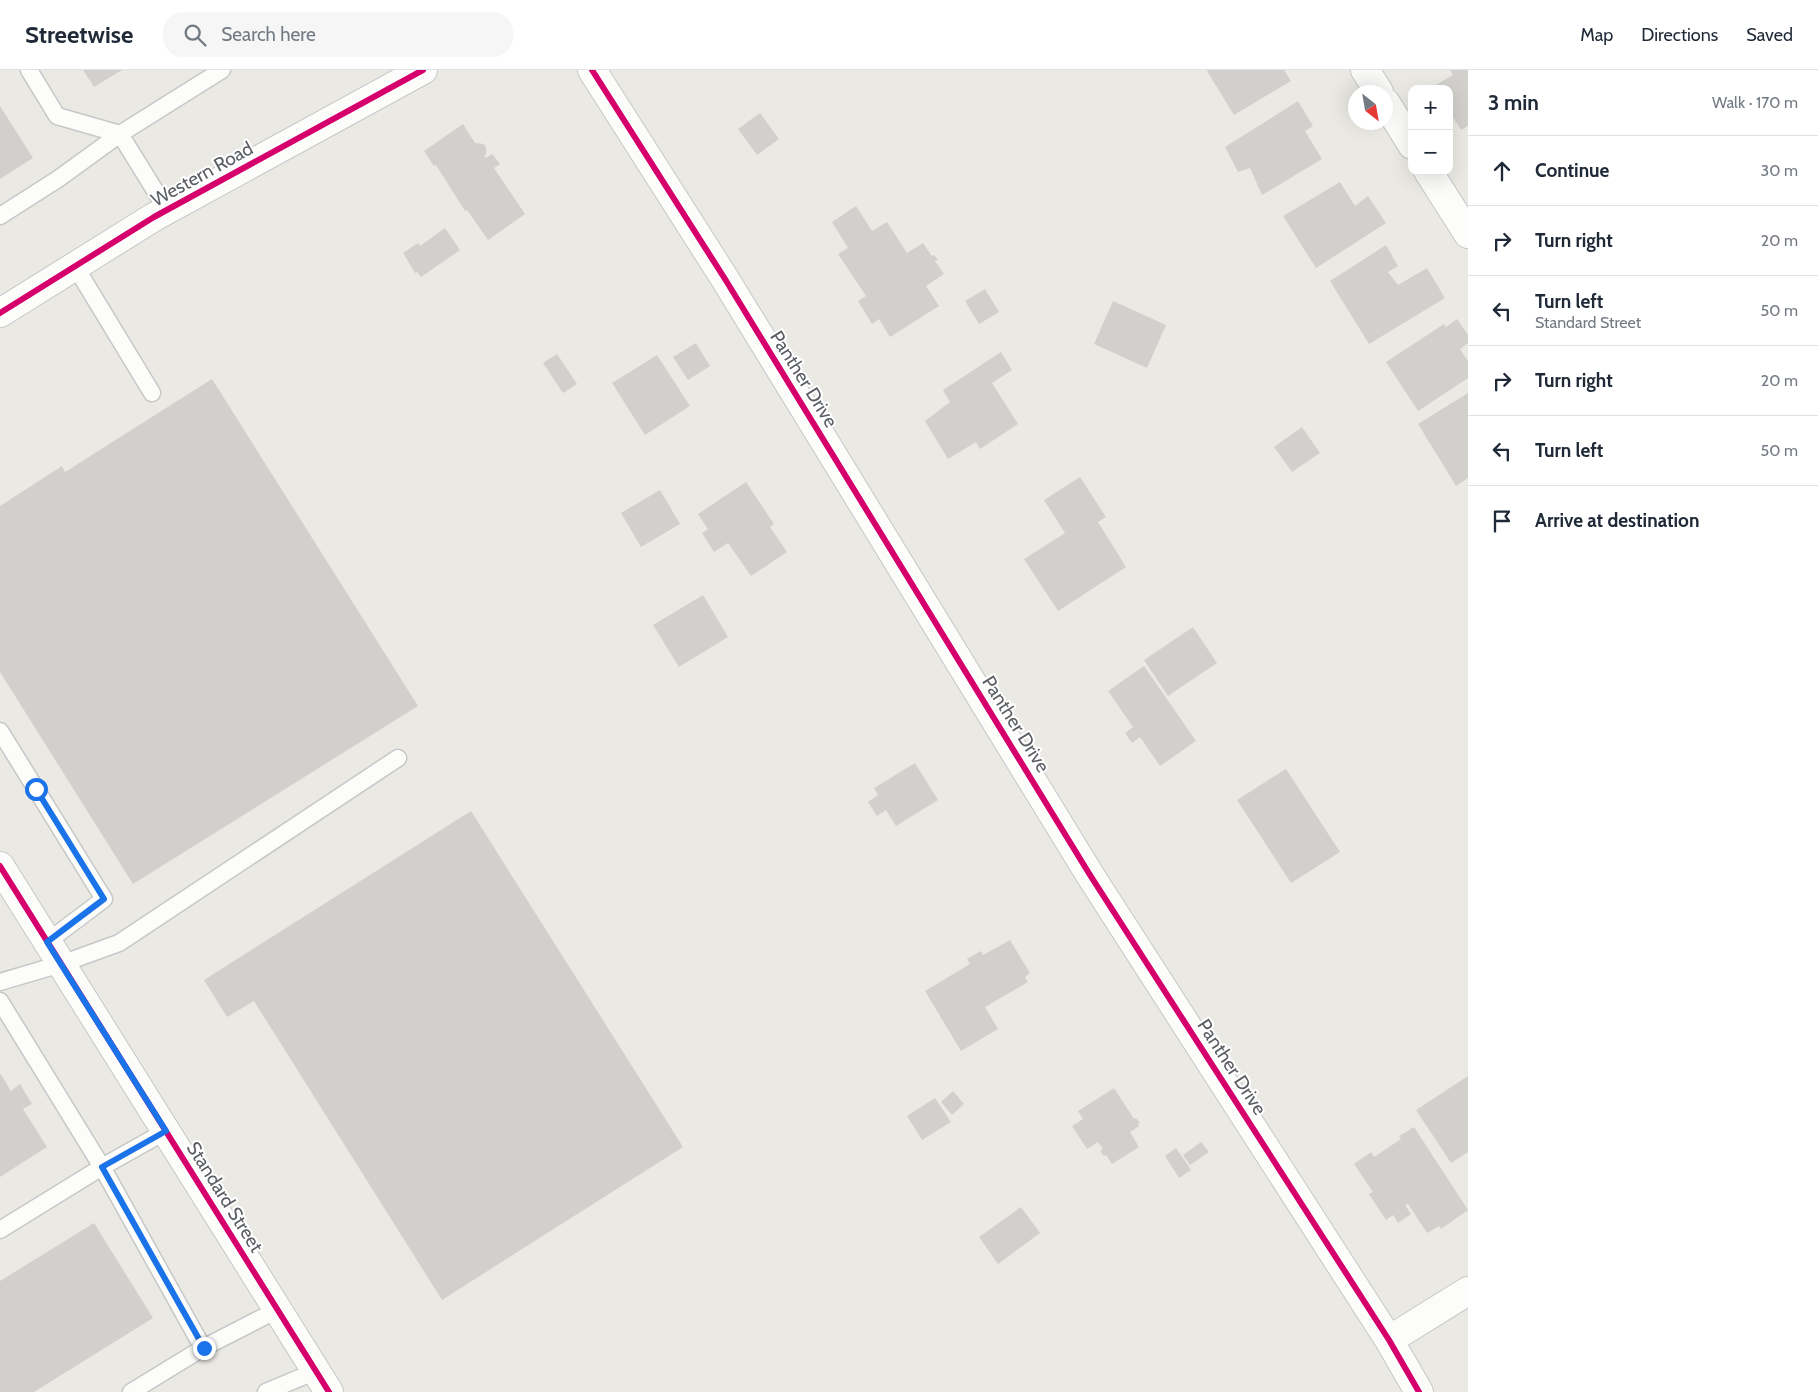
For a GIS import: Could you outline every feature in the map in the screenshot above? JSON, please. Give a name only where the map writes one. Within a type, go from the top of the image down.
[{"type":"street","name":"Western Road","points":[[0,313],[167,210],[424,70]]},
{"type":"street","name":"Panther Drive","points":[[592,70],[725,278],[1090,875],[1390,1340],[1419,1392]]},
{"type":"street","points":[[1365,70],[1375,85]]},
{"type":"street","points":[[1393,114],[1408,139]]},
{"type":"street","points":[[1431,175],[1468,234]]},
{"type":"street","name":"Standard Street","points":[[0,866],[322,1382]]},
{"type":"street","points":[[1390,1340],[1468,1292]]},
{"type":"lane","points":[[29,70],[57,116],[120,134],[167,210]]},
{"type":"lane","points":[[0,216],[58,179],[120,134],[222,70]]},
{"type":"lane","points":[[75,266],[152,393]]},
{"type":"lane","points":[[0,731],[104,899],[47,942]]},
{"type":"lane","points":[[0,982],[61,964],[119,943],[398,758]]},
{"type":"lane","points":[[0,1001],[102,1167],[204,1348]]},
{"type":"lane","points":[[0,1230],[102,1167],[166,1131]]},
{"type":"lane","points":[[131,1392],[204,1348],[278,1310]]},
{"type":"lane","points":[[266,1392],[322,1382]]},
{"type":"building","points":[[83,70],[122,70],[94,87]]},
{"type":"building","points":[[1284,70],[1291,81],[1234,115],[1207,71]]},
{"type":"building","points":[[1450,70],[1468,70],[1468,126],[1461,130],[1453,117],[1453,85],[1436,85],[1453,75]]},
{"type":"building","points":[[1298,101],[1313,126],[1305,131],[1322,159],[1262,195],[1250,168],[1238,172],[1225,147]]},
{"type":"building","points":[[0,106],[33,158],[0,179]]},
{"type":"building","points":[[760,113],[779,139],[757,155],[738,129]]},
{"type":"building","points":[[463,124],[475,143],[484,144],[486,154],[484,155],[486,158],[492,154],[500,164],[494,168],[525,214],[488,240],[467,210],[465,211],[436,165],[434,166],[424,151]]},
{"type":"building","points":[[1340,182],[1355,206],[1368,196],[1386,223],[1316,268],[1283,216]]},
{"type":"building","points":[[856,206],[872,231],[887,222],[907,253],[923,243],[932,256],[934,255],[938,260],[935,261],[944,274],[926,286],[939,306],[890,337],[879,319],[872,324],[858,301],[866,296],[838,254],[848,248],[832,222]]},
{"type":"building","points":[[445,228],[460,250],[421,277],[417,272],[415,273],[403,253],[418,243],[420,246]]},
{"type":"building","points":[[1386,245],[1398,266],[1388,272],[1398,285],[1427,268],[1445,298],[1369,344],[1330,281]]},
{"type":"building","points":[[985,289],[999,312],[979,324],[965,301]]},
{"type":"building","points":[[1113,301],[1166,325],[1147,368],[1094,344]]},
{"type":"building","points":[[1457,319],[1468,335],[1468,343],[1460,349],[1468,361],[1468,378],[1418,411],[1386,362],[1444,324],[1446,327]]},
{"type":"building","points":[[696,343],[710,366],[688,380],[673,357]]},
{"type":"building","points":[[1001,352],[1012,370],[992,383],[1018,424],[980,449],[976,442],[948,459],[925,421],[950,402],[943,390]]},
{"type":"building","points":[[557,354],[577,384],[563,393],[543,363]]},
{"type":"building","points":[[657,355],[690,406],[645,435],[612,383]]},
{"type":"building","points":[[212,379],[418,706],[133,884],[0,672],[0,506],[62,466],[65,472]]},
{"type":"building","points":[[1468,393],[1468,478],[1456,486],[1418,424]]},
{"type":"building","points":[[1302,427],[1320,453],[1292,472],[1274,447]]},
{"type":"building","points":[[1080,477],[1106,517],[1098,522],[1126,567],[1058,611],[1024,559],[1065,533],[1044,500]]},
{"type":"building","points":[[746,482],[774,524],[770,527],[787,552],[751,576],[728,543],[714,552],[702,533],[708,529],[698,514]]},
{"type":"building","points":[[660,490],[680,524],[641,547],[621,513]]},
{"type":"building","points":[[703,595],[728,637],[679,667],[653,625]]},
{"type":"building","points":[[1193,627],[1217,663],[1168,696],[1144,660]]},
{"type":"building","points":[[1144,666],[1196,741],[1160,766],[1140,737],[1132,743],[1125,733],[1133,727],[1108,691]]},
{"type":"building","points":[[915,763],[938,800],[896,826],[886,810],[877,816],[868,802],[878,795],[874,788]]},
{"type":"building","points":[[1286,769],[1340,852],[1291,883],[1237,800]]},
{"type":"building","points":[[471,811],[683,1147],[442,1300],[254,1001],[227,1017],[204,980]]},
{"type":"building","points":[[1010,940],[1030,973],[1025,977],[1028,982],[985,1007],[998,1029],[961,1051],[925,991],[970,964],[967,959],[981,951],[983,955]]},
{"type":"building","points":[[0,1073],[11,1091],[20,1084],[32,1104],[23,1109],[47,1147],[0,1177]]},
{"type":"building","points":[[1468,1076],[1468,1152],[1451,1163],[1416,1110]]},
{"type":"building","points":[[1114,1088],[1134,1119],[1136,1118],[1140,1123],[1138,1124],[1139,1126],[1130,1132],[1139,1147],[1112,1164],[1106,1155],[1104,1156],[1100,1151],[1103,1149],[1098,1142],[1087,1149],[1072,1126],[1083,1119],[1078,1111]]},
{"type":"building","points":[[953,1091],[964,1104],[952,1115],[941,1102]]},
{"type":"building","points":[[935,1098],[951,1122],[922,1140],[907,1116]]},
{"type":"building","points":[[1414,1127],[1468,1210],[1441,1229],[1439,1226],[1427,1233],[1408,1204],[1405,1205],[1411,1214],[1398,1223],[1393,1215],[1386,1220],[1369,1194],[1373,1192],[1354,1164],[1371,1152],[1374,1157],[1401,1139],[1399,1136]]},
{"type":"building","points":[[1201,1142],[1209,1152],[1190,1165],[1183,1155]]},
{"type":"building","points":[[1176,1148],[1191,1170],[1179,1178],[1165,1156]]},
{"type":"building","points":[[1021,1207],[1040,1233],[998,1264],[979,1237]]},
{"type":"building","points":[[94,1223],[153,1318],[34,1392],[0,1392],[0,1281]]},
{"type":"cycle path","points":[[0,313],[154,217],[423,70]]},
{"type":"cycle path","points":[[592,70],[725,279],[1090,875],[1389,1340],[1419,1392]]},
{"type":"cycle path","points":[[0,866],[329,1392]]},
{"type":"route","points":[[36,789],[104,899],[47,942],[166,1131],[102,1167],[204,1348]]}]
